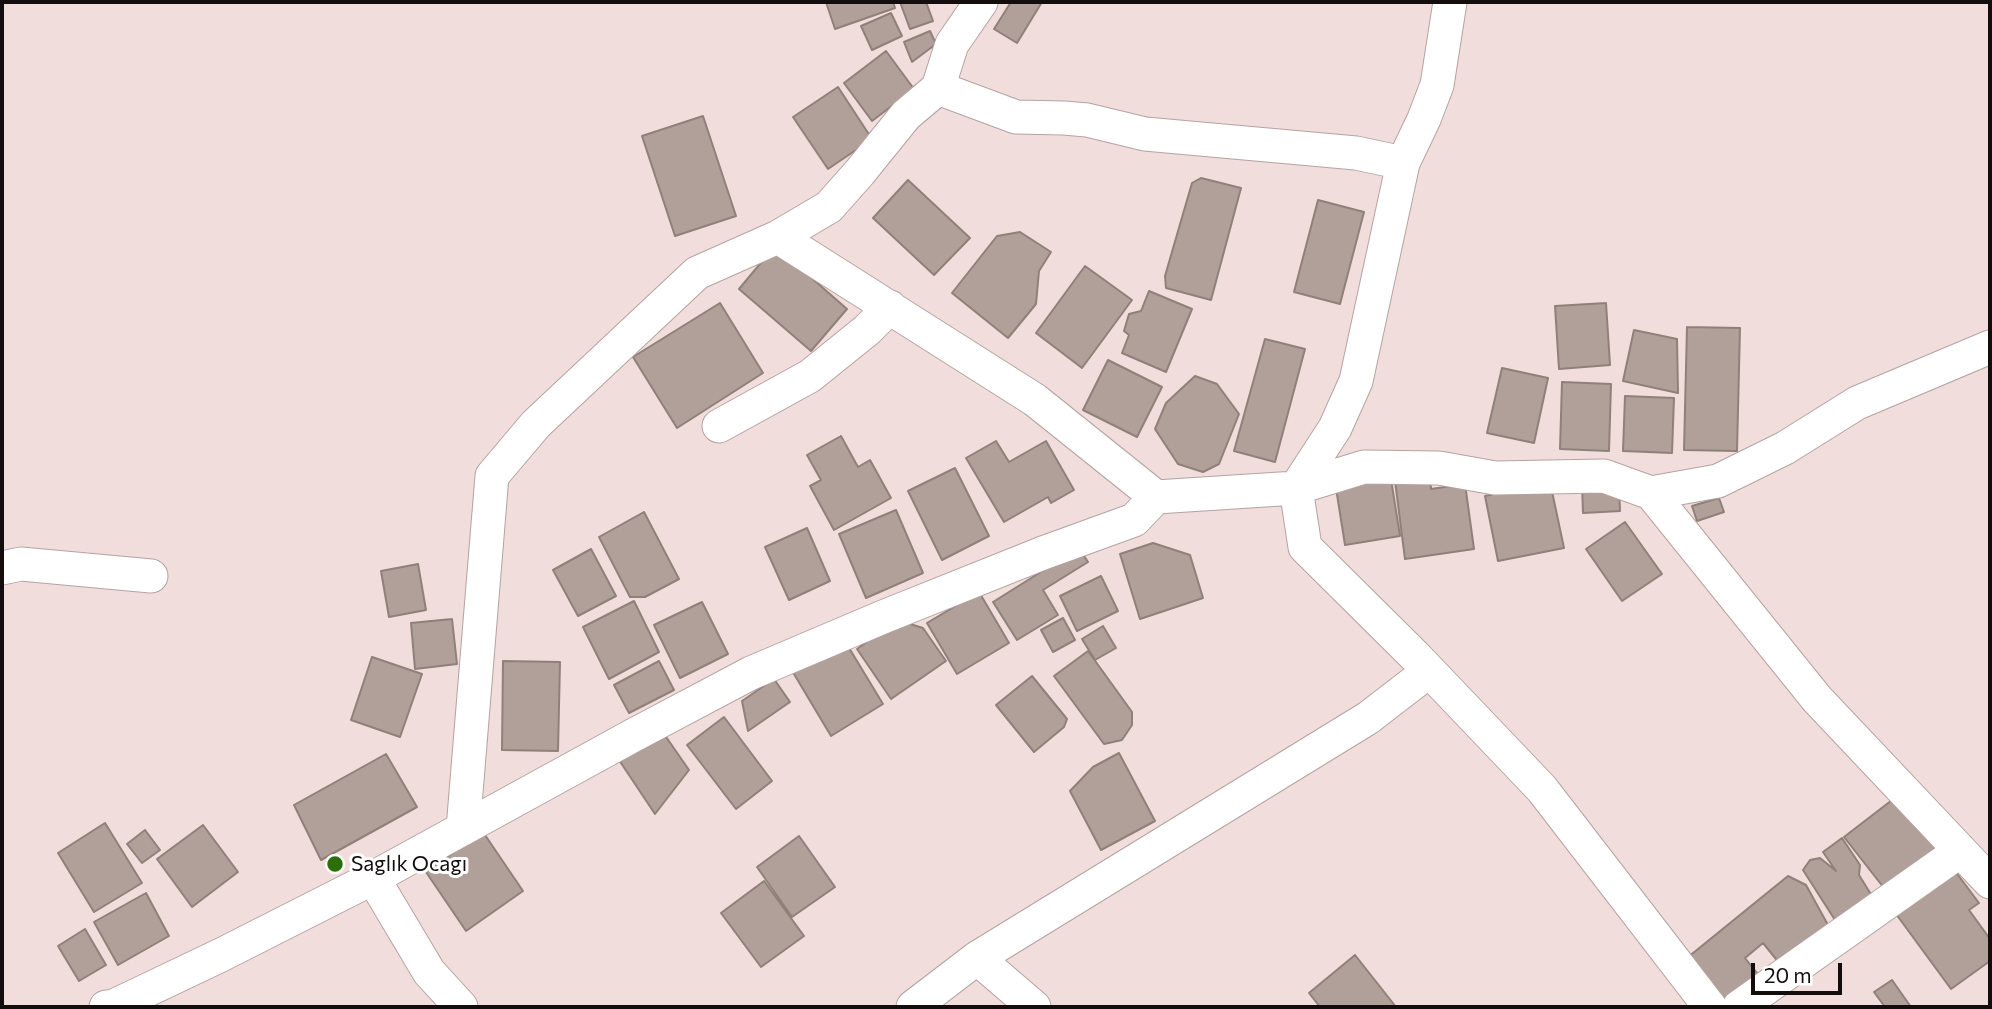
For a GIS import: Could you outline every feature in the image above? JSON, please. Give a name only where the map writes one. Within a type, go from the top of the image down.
[{"type":"street","points":[[463,829],[492,476],[536,424],[697,273],[778,237],[829,207],[906,115],[939,88],[952,44],[981,2]]},
{"type":"street","points":[[1450,2],[1437,85],[1403,163],[1356,381],[1335,428],[1296,488],[1305,547],[1542,789],[1710,1007]]},
{"type":"street","points":[[939,88],[1016,117],[1087,120],[1145,134],[1356,153],[1403,163]]},
{"type":"street","points":[[778,237],[1035,400],[1156,497],[1296,488],[1364,467],[1439,468],[1495,478],[1604,476],[1651,493],[1718,481],[1785,448],[1857,403],[1990,347]]},
{"type":"street","points":[[719,426],[810,376],[867,330],[890,307]]},
{"type":"street","points":[[1651,493],[1816,699],[1990,882]]},
{"type":"street","points":[[106,1007],[114,1006],[209,961],[373,878],[751,673],[1043,553],[1134,520],[1156,497]]},
{"type":"street","points":[[2,568],[21,564],[151,576]]},
{"type":"street","points":[[914,1007],[977,958],[1368,718],[1429,671]]},
{"type":"street","points":[[1739,1007],[1960,851]]},
{"type":"street","points":[[373,878],[429,972],[461,1007]]},
{"type":"street","points":[[977,958],[1034,1007]]},
{"type":"building","points":[[826,2],[893,2],[895,8],[835,29]]},
{"type":"building","points":[[900,2],[926,2],[933,21],[910,29]]},
{"type":"building","points":[[1011,2],[1042,2],[1017,43],[994,29]]},
{"type":"building","points":[[891,13],[902,36],[872,50],[861,26]]},
{"type":"building","points":[[930,31],[936,44],[912,62],[904,42]]},
{"type":"building","points":[[886,51],[914,89],[872,121],[844,83]]},
{"type":"building","points":[[838,87],[872,139],[828,169],[793,117]]},
{"type":"building","points":[[703,116],[736,216],[675,236],[642,136]]},
{"type":"building","points":[[1201,178],[1241,188],[1211,300],[1166,288],[1165,276],[1192,183]]},
{"type":"building","points":[[908,180],[970,238],[934,275],[873,218]]},
{"type":"building","points":[[1318,200],[1364,212],[1340,304],[1294,292]]},
{"type":"building","points":[[1020,232],[1051,252],[1039,271],[1036,304],[1008,338],[952,293],[997,236]]},
{"type":"building","points":[[775,246],[847,309],[811,351],[739,289]]},
{"type":"building","points":[[1085,266],[1132,300],[1082,368],[1036,333]]},
{"type":"building","points":[[1149,291],[1192,309],[1166,372],[1122,353],[1129,335],[1124,331],[1129,314],[1141,311]]},
{"type":"building","points":[[720,303],[763,373],[677,428],[633,357]]},
{"type":"building","points":[[1606,303],[1610,365],[1559,369],[1555,306]]},
{"type":"building","points":[[1687,327],[1740,328],[1737,451],[1684,450]]},
{"type":"building","points":[[1634,330],[1677,339],[1678,393],[1623,381]]},
{"type":"building","points":[[1265,339],[1305,349],[1275,462],[1234,451]]},
{"type":"building","points":[[1108,360],[1162,387],[1137,437],[1083,410]]},
{"type":"building","points":[[1502,368],[1548,378],[1534,443],[1487,433]]},
{"type":"building","points":[[1195,376],[1217,384],[1239,414],[1219,464],[1203,472],[1178,464],[1155,429],[1166,403]]},
{"type":"building","points":[[1562,382],[1611,384],[1609,451],[1560,449]]},
{"type":"building","points":[[1625,396],[1674,398],[1672,453],[1623,451]]},
{"type":"building","points":[[841,436],[858,467],[870,460],[891,498],[834,530],[810,486],[821,480],[807,455]]},
{"type":"building","points":[[996,441],[1009,462],[1046,441],[1074,490],[1051,503],[1048,497],[1004,522],[966,458]]},
{"type":"building","points":[[955,468],[989,536],[942,560],[908,491]]},
{"type":"building","points":[[1430,476],[1431,489],[1465,484],[1474,549],[1405,559],[1395,481]]},
{"type":"building","points":[[1391,479],[1400,536],[1345,545],[1336,488]]},
{"type":"building","points":[[1550,482],[1564,548],[1498,561],[1485,496]]},
{"type":"building","points":[[1619,483],[1620,511],[1583,513],[1582,485]]},
{"type":"building","points":[[1719,498],[1724,512],[1697,521],[1692,506]]},
{"type":"building","points":[[896,510],[923,573],[866,598],[839,534]]},
{"type":"building","points":[[644,512],[679,579],[645,597],[630,597],[599,537]]},
{"type":"building","points":[[1625,522],[1662,574],[1622,601],[1586,549]]},
{"type":"building","points":[[807,528],[830,581],[789,600],[765,547]]},
{"type":"building","points":[[1153,543],[1190,555],[1203,598],[1140,619],[1120,554]]},
{"type":"building","points":[[1079,548],[1088,562],[1043,590],[1058,615],[1017,640],[993,602]]},
{"type":"building","points":[[591,549],[616,596],[578,616],[553,570]]},
{"type":"building","points":[[418,564],[426,610],[389,617],[381,571]]},
{"type":"building","points":[[1101,576],[1118,611],[1077,631],[1060,596]]},
{"type":"building","points":[[979,592],[1009,643],[957,674],[927,623]]},
{"type":"building","points":[[634,601],[659,652],[609,679],[583,627]]},
{"type":"building","points":[[702,602],[728,654],[680,678],[654,625]]},
{"type":"building","points":[[1063,618],[1075,640],[1053,652],[1041,630]]},
{"type":"building","points":[[452,619],[457,664],[415,669],[411,623]]},
{"type":"building","points":[[897,620],[923,628],[946,661],[891,699],[857,649]]},
{"type":"building","points":[[1103,626],[1116,648],[1095,660],[1082,639]]},
{"type":"building","points":[[843,638],[883,704],[831,736],[791,669]]},
{"type":"building","points":[[1088,651],[1132,712],[1132,725],[1122,740],[1104,744],[1054,676]]},
{"type":"building","points":[[372,657],[422,674],[400,737],[351,720]]},
{"type":"building","points":[[503,661],[560,662],[558,751],[502,750]]},
{"type":"building","points":[[659,661],[674,690],[629,713],[614,685]]},
{"type":"building","points":[[1032,676],[1067,719],[1064,727],[1034,752],[996,705]]},
{"type":"building","points":[[774,679],[790,702],[748,731],[742,701]]},
{"type":"building","points":[[724,717],[772,781],[736,809],[687,745]]},
{"type":"building","points":[[662,731],[689,770],[655,814],[619,760]]},
{"type":"building","points":[[1119,753],[1155,821],[1101,850],[1070,791],[1093,767]]},
{"type":"building","points":[[386,754],[417,807],[321,860],[294,805]]},
{"type":"building","points":[[1896,797],[1936,848],[1884,888],[1844,837]]},
{"type":"building","points":[[105,823],[142,883],[94,912],[58,853]]},
{"type":"building","points":[[203,825],[238,872],[192,907],[157,859]]},
{"type":"building","points":[[145,830],[160,850],[142,863],[127,844]]},
{"type":"building","points":[[483,832],[523,891],[466,931],[426,872]]},
{"type":"building","points":[[799,836],[835,887],[792,917],[757,867]]},
{"type":"building","points":[[1842,838],[1860,865],[1859,875],[1872,896],[1835,920],[1803,870],[1810,860],[1820,858],[1836,871],[1823,852]]},
{"type":"building","points":[[1955,871],[1979,903],[1969,910],[1990,939],[1990,961],[1951,989],[1896,914]]},
{"type":"building","points":[[1788,876],[1806,885],[1828,925],[1780,964],[1763,943],[1745,958],[1761,978],[1724,1007],[1682,962]]},
{"type":"building","points":[[764,881],[804,936],[761,967],[721,913]]},
{"type":"building","points":[[146,893],[169,936],[118,965],[94,922]]},
{"type":"building","points":[[85,929],[106,965],[79,981],[58,946]]},
{"type":"building","points":[[1355,955],[1396,1007],[1320,1007],[1309,993]]},
{"type":"building","points":[[1892,980],[1911,1007],[1885,1007],[1874,992]]},
{"type":"place","name":"Saglık Ocagı","points":[[335,864]]}]
